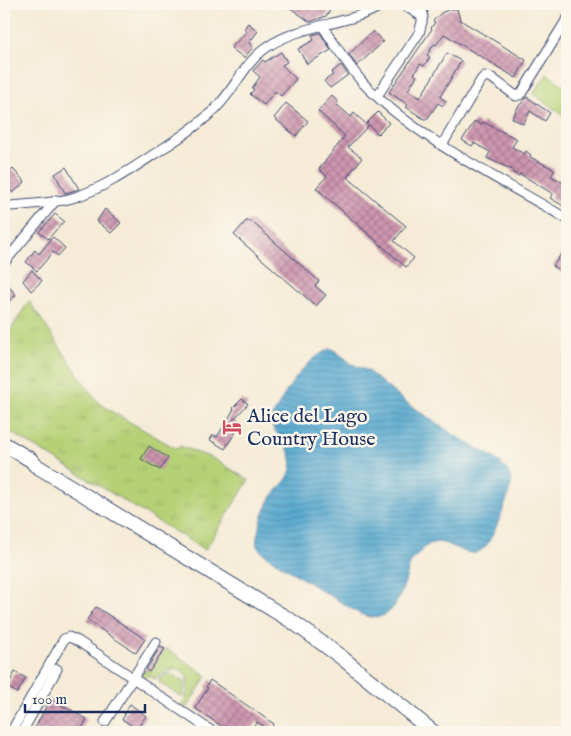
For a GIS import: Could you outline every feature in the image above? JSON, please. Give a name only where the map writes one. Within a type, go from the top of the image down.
[{"type":"main road","points":[[4,444],[35,465],[292,622],[341,657],[433,732]]},
{"type":"main road","points":[[4,451],[28,464],[35,465]]},
{"type":"street","points":[[4,207],[56,200],[86,193],[127,172],[189,131],[215,110],[252,60],[259,53],[289,35],[364,13],[381,6],[402,4],[423,17]]},
{"type":"street","points":[[377,96],[417,37],[422,26],[423,4]]},
{"type":"street","points":[[442,145],[485,76],[492,78],[516,96],[521,94],[567,19]]},
{"type":"street","points":[[322,25],[362,82],[377,96],[442,145],[567,219]]},
{"type":"street","points":[[4,263],[56,200]]},
{"type":"street","points":[[22,732],[47,677],[55,654],[64,640],[71,637],[213,732]]},
{"type":"street","points":[[105,722],[156,642]]},
{"type":"street","points":[[11,732],[47,677],[57,669]]},
{"type":"green space","points":[[547,74],[567,88],[567,118],[533,94]]},
{"type":"green space","points":[[29,301],[98,402],[177,449],[180,446],[212,458],[249,480],[205,550],[4,428],[4,340]]},
{"type":"green space","points":[[166,648],[207,676],[186,708],[182,705],[187,691],[186,675],[183,672],[173,670],[155,679],[148,675],[144,679],[139,675],[144,669],[149,672]]},
{"type":"green space","points":[[172,673],[185,682],[183,696],[181,697],[159,682],[160,678]]},
{"type":"water","points":[[329,349],[333,349],[352,364],[368,371],[403,400],[454,435],[496,459],[507,470],[512,480],[501,515],[485,547],[479,552],[474,553],[466,552],[443,543],[431,543],[411,563],[401,593],[393,607],[388,613],[379,617],[360,614],[274,561],[257,546],[259,528],[268,505],[291,470],[290,454],[270,423],[272,417],[295,378],[319,355]]},
{"type":"building","points":[[285,4],[334,4],[326,16],[310,22]]},
{"type":"building","points":[[450,9],[457,9],[460,20],[526,60],[516,78],[444,34],[427,55],[430,57],[424,66],[420,64],[414,74],[417,76],[408,90],[420,98],[447,53],[461,61],[440,97],[446,101],[443,106],[438,103],[427,119],[424,119],[389,92],[432,29],[435,22],[433,21],[441,13]]},
{"type":"building","points":[[248,23],[258,31],[249,43],[253,47],[244,58],[231,48],[247,31],[244,29]]},
{"type":"building","points":[[373,31],[383,42],[357,66],[349,54]]},
{"type":"building","points":[[320,33],[331,50],[307,64],[298,49],[314,40],[312,35]]},
{"type":"building","points":[[281,52],[287,62],[282,65],[296,79],[281,96],[275,91],[264,105],[250,94],[260,77],[253,71],[263,60],[265,62]]},
{"type":"building","points":[[341,65],[348,75],[330,88],[324,81],[333,75],[331,73]]},
{"type":"building","points":[[332,96],[338,102],[336,104],[351,117],[354,113],[368,126],[348,147],[362,158],[347,177],[406,226],[394,241],[414,258],[406,267],[316,188],[327,176],[319,169],[345,136],[318,111]]},
{"type":"building","points":[[527,97],[550,113],[545,121],[530,111],[523,124],[512,118],[518,107]]},
{"type":"building","points":[[286,103],[308,121],[296,136],[274,118]]},
{"type":"building","points":[[378,112],[389,123],[378,134],[367,123]]},
{"type":"building","points":[[475,121],[481,125],[483,122],[517,139],[512,147],[524,154],[526,151],[531,155],[530,157],[555,170],[551,176],[567,185],[567,208],[550,198],[553,194],[520,174],[519,176],[512,172],[513,170],[487,158],[490,152],[474,143],[472,146],[462,140]]},
{"type":"building","points":[[66,167],[79,189],[65,193],[55,174]]},
{"type":"building","points":[[13,169],[25,182],[13,193],[4,183],[4,177]]},
{"type":"building","points":[[105,209],[121,223],[111,233],[97,221]]},
{"type":"building","points":[[55,214],[64,221],[48,239],[39,232]]},
{"type":"building","points":[[246,221],[251,221],[319,281],[315,286],[326,295],[316,306],[234,235]]},
{"type":"building","points":[[53,237],[65,248],[58,256],[53,252],[37,271],[26,262],[35,250],[39,254]]},
{"type":"building","points":[[567,246],[567,277],[553,266]]},
{"type":"building","points":[[32,270],[42,281],[31,291],[23,281]]},
{"type":"building","points":[[4,280],[16,295],[4,305]]},
{"type":"building","points":[[242,399],[248,404],[233,420],[240,425],[225,449],[210,440],[213,435],[217,437],[233,408]]},
{"type":"building","points":[[149,446],[168,458],[160,470],[141,459]]},
{"type":"building","points":[[96,607],[145,639],[136,653],[87,620]]},
{"type":"building","points":[[160,647],[165,649],[149,672],[146,670]]},
{"type":"building","points":[[15,672],[26,678],[17,693],[7,687]]},
{"type":"building","points":[[210,680],[274,724],[270,730],[257,722],[250,732],[230,732],[195,708],[208,688],[206,687]]},
{"type":"building","points":[[50,699],[87,719],[80,732],[33,732]]},
{"type":"building","points":[[130,704],[146,716],[137,729],[122,719]]},
{"type":"place","name":"Alice del Lago Country House","points":[[232,427]]}]
